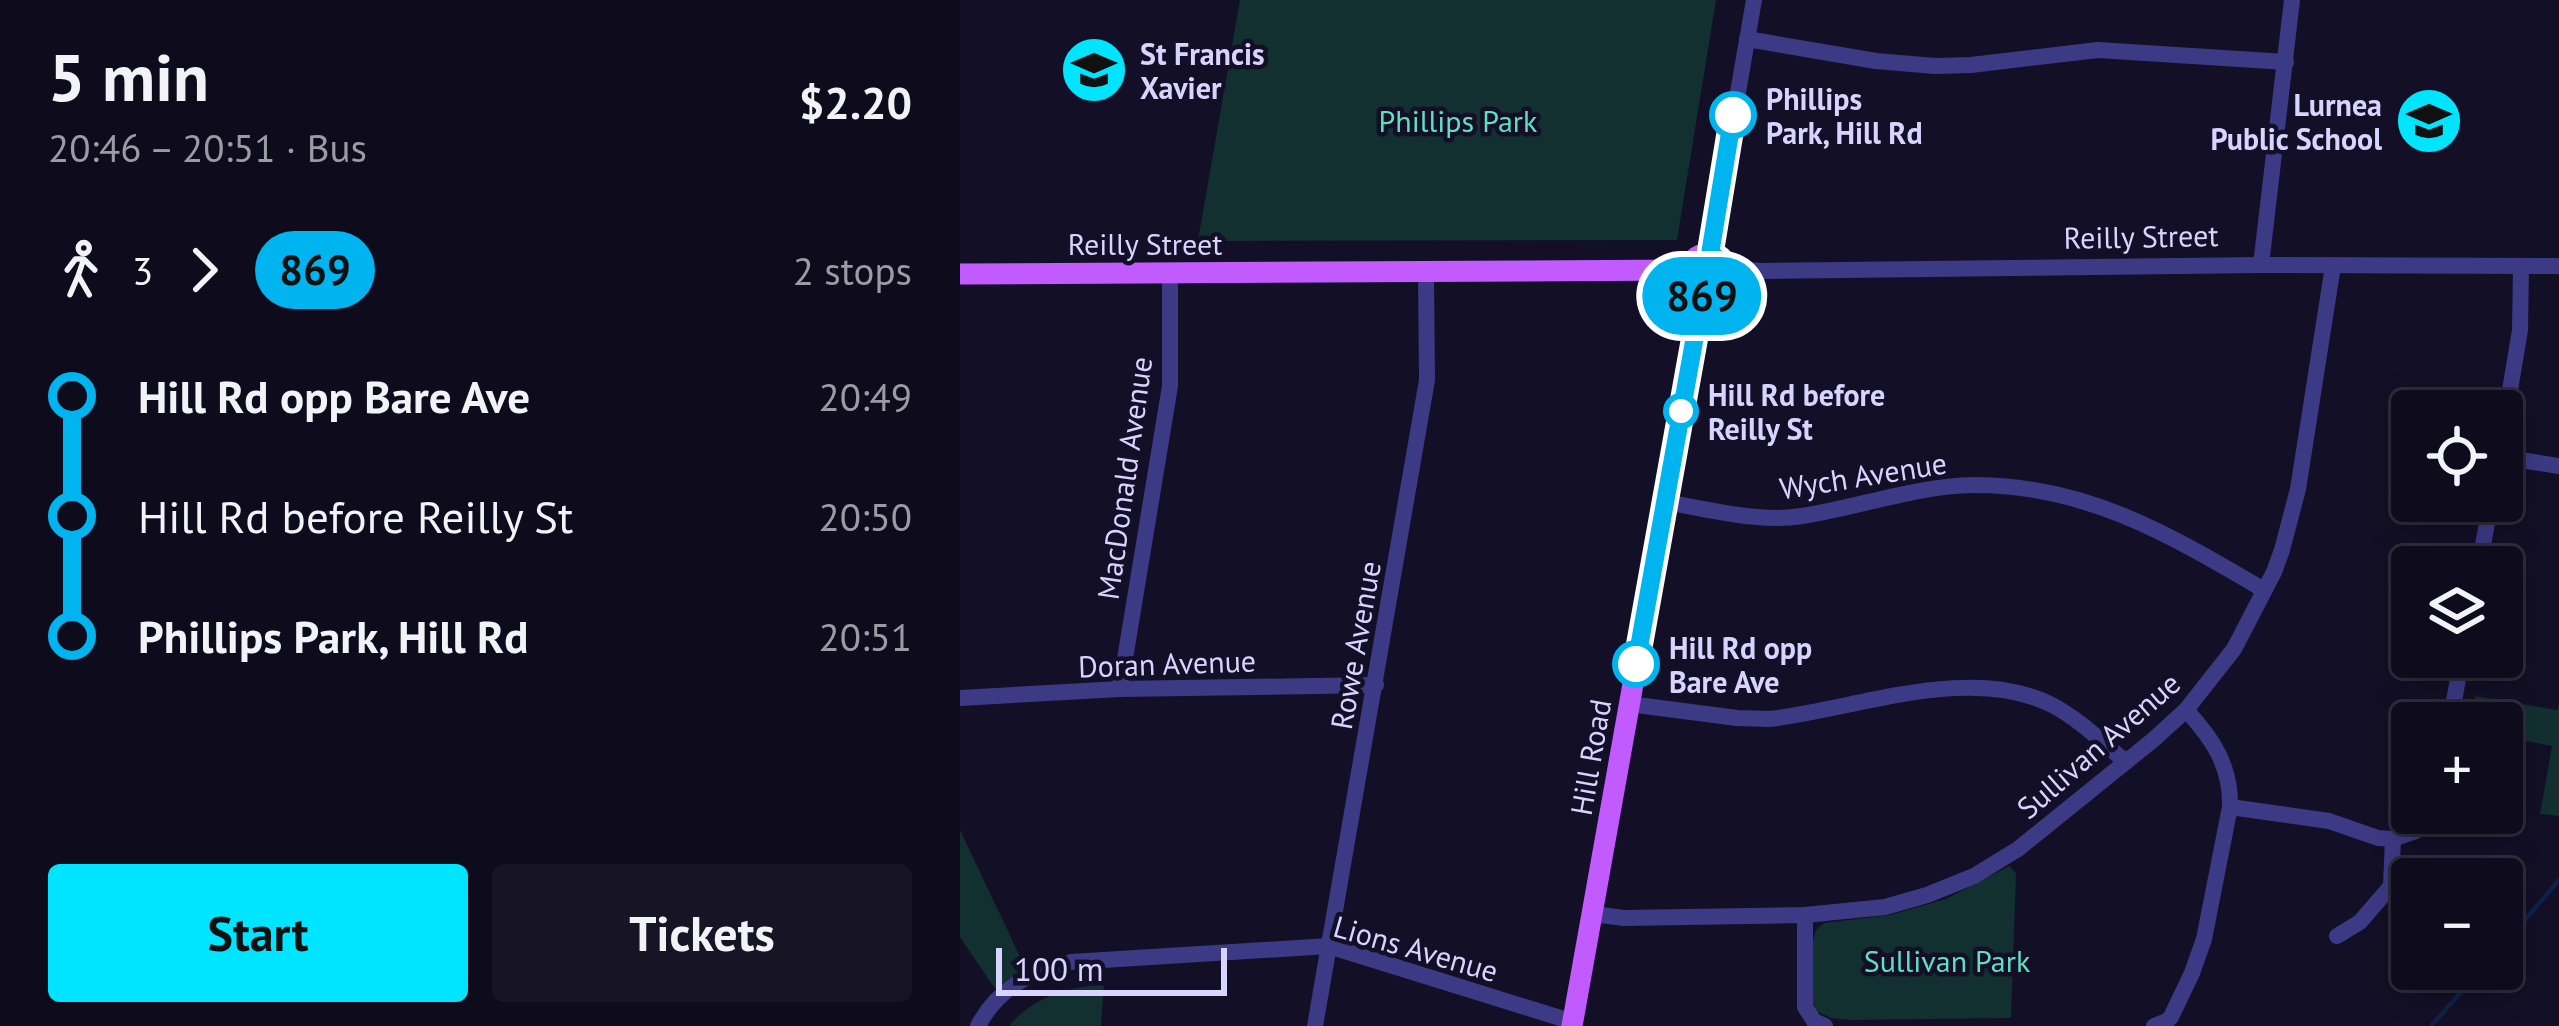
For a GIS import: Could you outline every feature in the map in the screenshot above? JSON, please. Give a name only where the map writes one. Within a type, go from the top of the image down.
[{"type":"main road","points":[[1697,278],[1710,286],[1720,280],[1717,261]]},
{"type":"main road","name":"Reilly Street","points":[[960,274],[1660,272],[1697,278]]},
{"type":"main road","name":"Hill Road","points":[[1573,1024],[1665,502],[1697,278]]},
{"type":"street","points":[[1717,261],[1754,0]]},
{"type":"street","points":[[2261,265],[2292,0]]},
{"type":"street","points":[[1747,39],[1935,66],[2098,50],[2286,62]]},
{"type":"street","name":"Reilly Street","points":[[1717,261],[1762,271],[2559,266]]},
{"type":"street","name":"Sullivan Avenue","points":[[1593,914],[1624,918],[1805,915],[1885,907],[1960,883],[2018,849],[2186,710],[2234,649],[2274,572],[2291,522],[2332,266]]},
{"type":"street","points":[[2510,390],[2520,330],[2521,266]]},
{"type":"street","name":"Rowe Avenue","points":[[1316,1026],[1427,380],[1426,272]]},
{"type":"street","name":"MacDonald Avenue","points":[[1120,689],[1170,386],[1170,274]]},
{"type":"street","points":[[2523,460],[2559,466]]},
{"type":"street","name":"Wych Avenue","points":[[1665,502],[1788,518],[1941,487],[2046,491],[2136,519],[2264,590]]},
{"type":"street","name":"Doran Avenue","points":[[960,698],[1120,689],[1376,685]]},
{"type":"street","points":[[1629,704],[1781,718],[1959,686],[1992,687],[2028,695],[2061,710],[2126,762]]},
{"type":"street","points":[[2154,1026],[2171,1017],[2197,960],[2230,808],[2224,763],[2212,739],[2186,710]]},
{"type":"street","points":[[2230,808],[2330,821],[2378,838],[2407,834]]},
{"type":"street","points":[[2337,936],[2360,922],[2391,886],[2393,839]]},
{"type":"street","points":[[1805,915],[1805,1007],[1810,1018],[1826,1026]]},
{"type":"street","name":"Lions Avenue","points":[[978,1026],[1010,987],[1048,967],[1330,946],[1573,1024]]},
{"type":"green space","name":"Phillips Park","points":[[1240,0],[1716,0],[1677,240],[1211,241],[1197,246]]},
{"type":"green space","points":[[2475,696],[2510,702],[2474,702]]},
{"type":"green space","points":[[2559,703],[2559,816],[2540,814],[2552,746],[2523,740],[2523,704],[2557,710]]},
{"type":"green space","points":[[960,830],[1025,967],[995,989],[960,937]]},
{"type":"green space","name":"Sullivan Park","points":[[2009,866],[2016,873],[2011,1018],[1852,1020],[1816,1011],[1813,940],[1824,923],[1890,915],[1946,899]]},
{"type":"green space","points":[[1104,984],[1101,1026],[1009,1026],[1029,1007],[1052,995]]},
{"type":"waterway","points":[[2523,922],[2559,880]]},
{"type":"waterway","points":[[2431,1026],[2463,990]]},
{"type":"bus line","name":"869","points":[[1636,664],[1704,286],[1715,284],[1722,274],[1719,259],[1710,254],[1733,115]]},
{"type":"place","name":"St Francis Xavier","points":[[1094,70]]},
{"type":"place","name":"Phillips Park, Hill Rd","points":[[1733,115]]},
{"type":"place","name":"Lurnea Public School","points":[[2429,121]]},
{"type":"place","name":"Hill Rd before Reilly St","points":[[1681,411]]},
{"type":"place","name":"Hill Rd opp Bare Ave","points":[[1636,664]]}]
